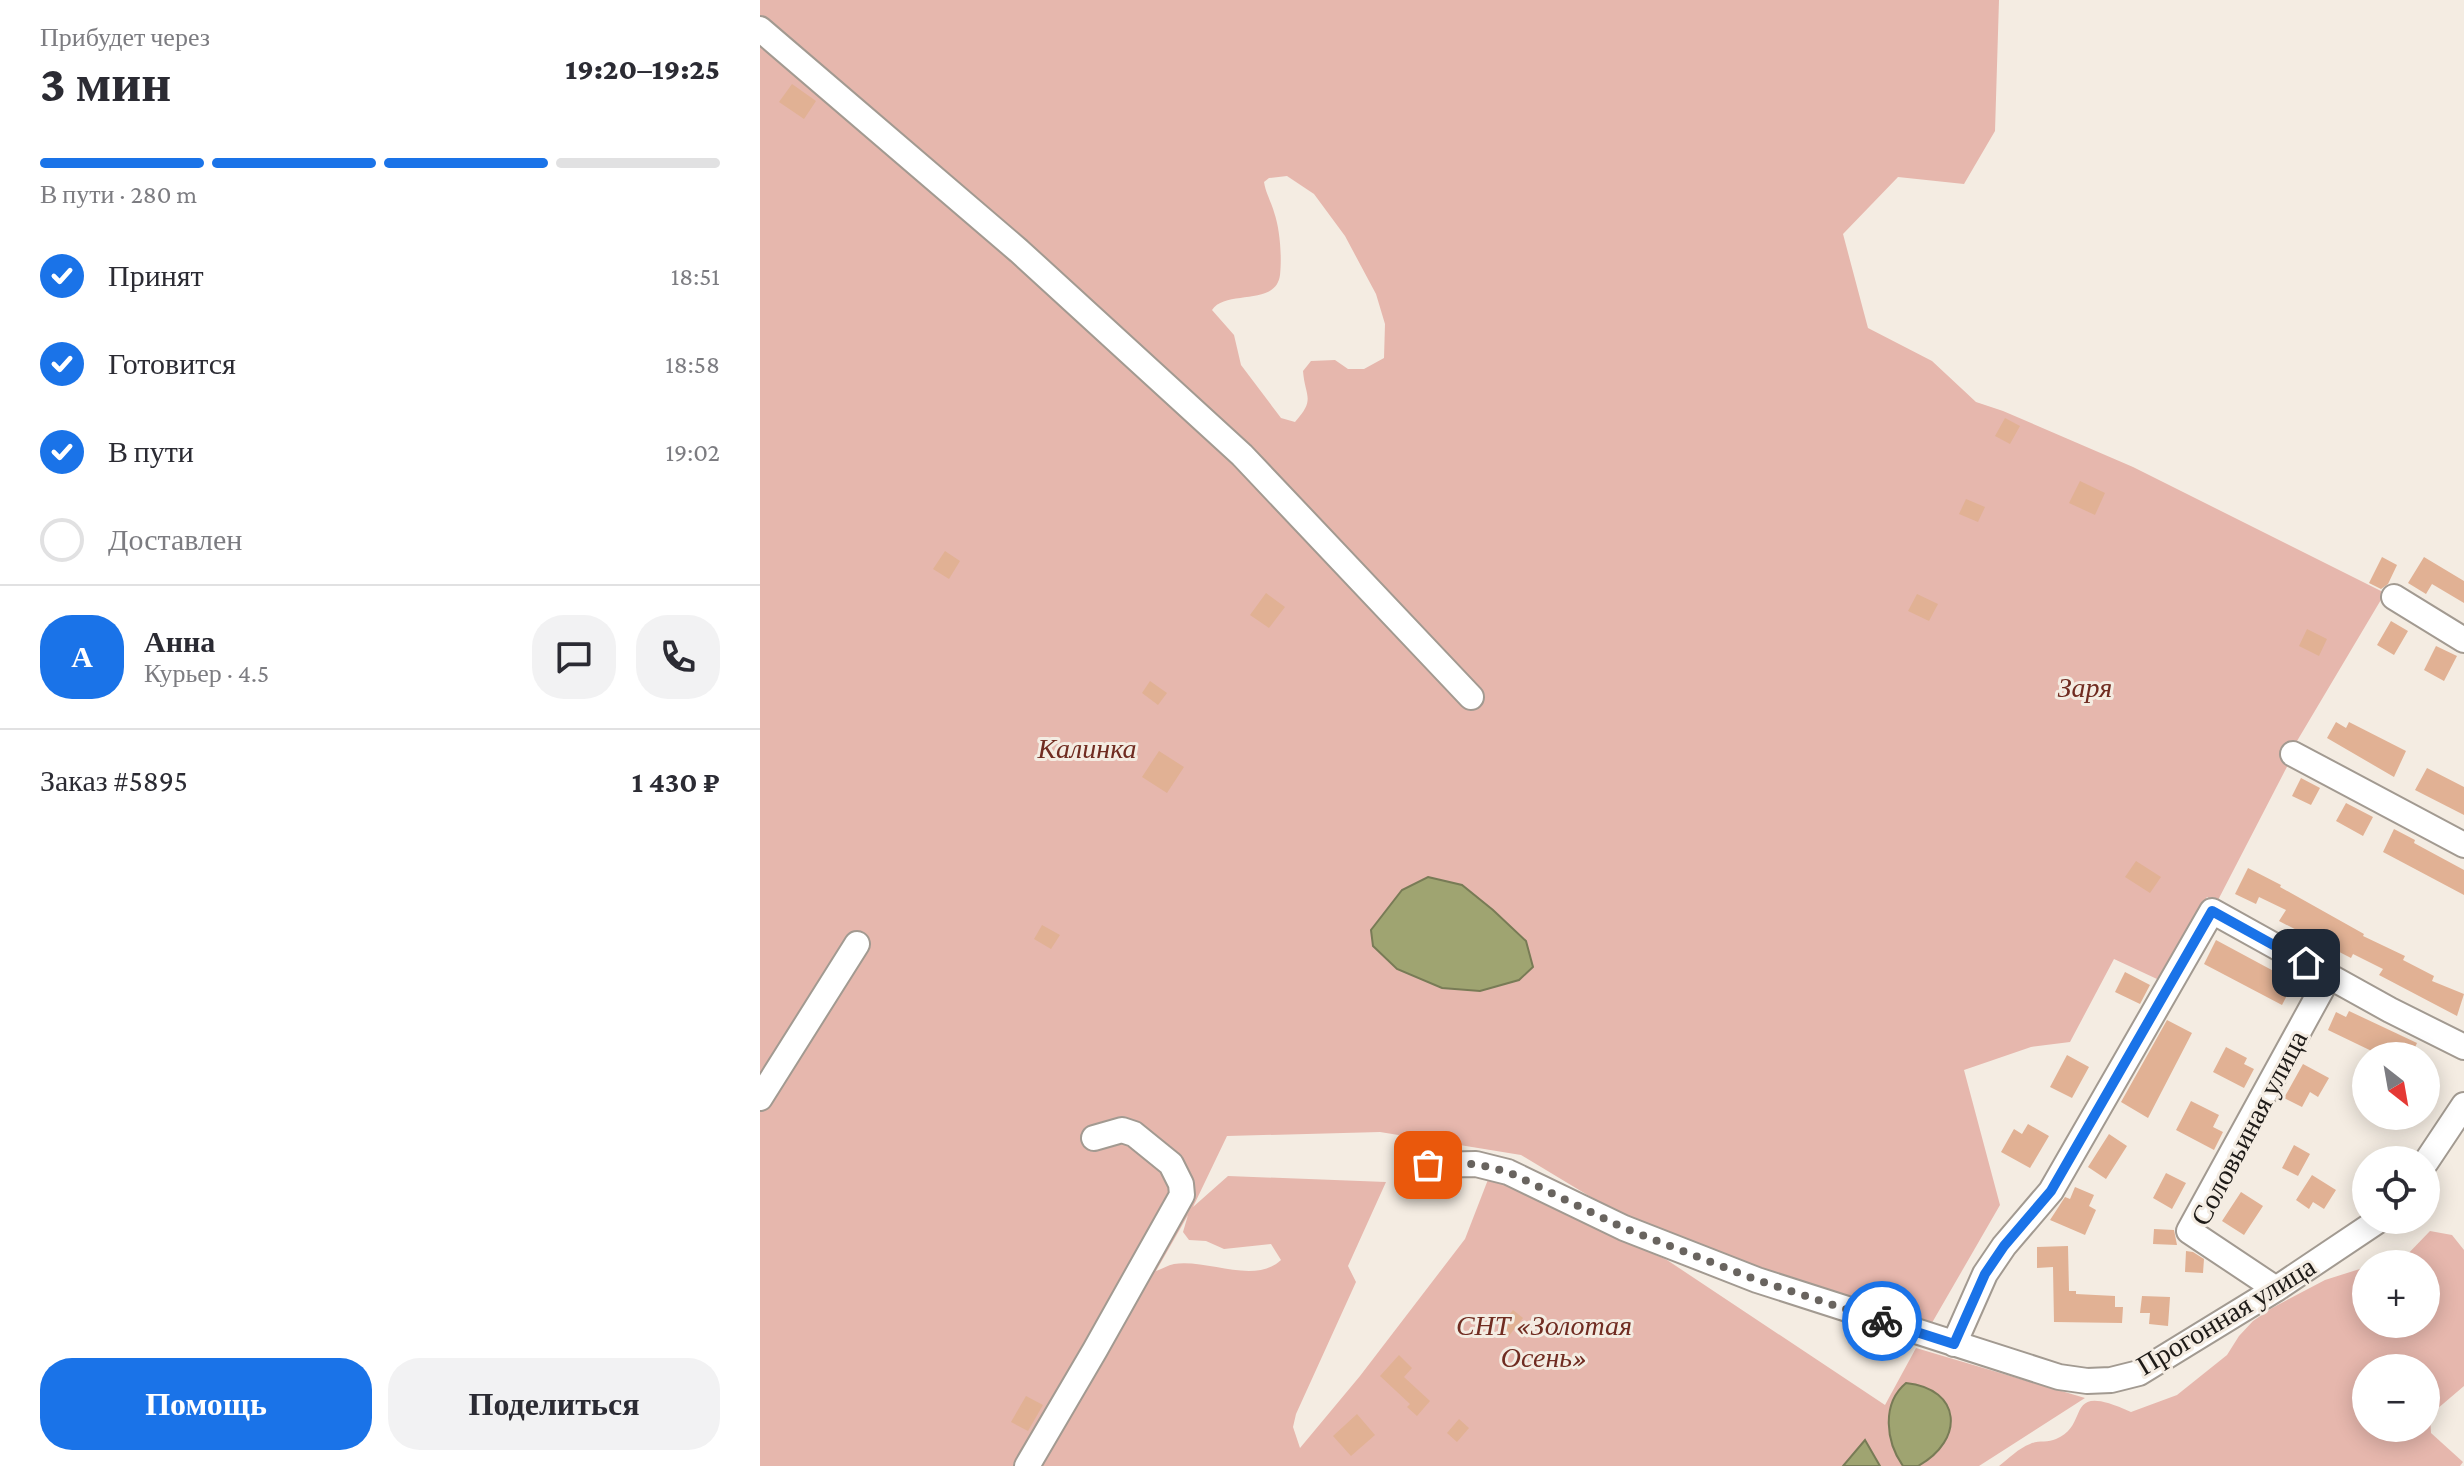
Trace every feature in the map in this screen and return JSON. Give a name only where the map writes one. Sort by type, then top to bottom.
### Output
[{"type":"street","points":[[760,29],[1019,251],[1242,455],[1471,697]]},
{"type":"street","points":[[2394,597],[2464,640]]},
{"type":"street","points":[[2293,754],[2464,845]]},
{"type":"street","points":[[1954,1344],[1985,1274],[2004,1246],[2051,1191],[2212,911],[2390,1010],[2464,1047]]},
{"type":"street","points":[[760,1098],[857,944]]},
{"type":"street","name":"Соловьиная улица","points":[[2276,1289],[2189,1231],[2329,976]]},
{"type":"street","points":[[2437,1146],[2464,1105]]},
{"type":"street","points":[[1027,1466],[1182,1195],[1181,1184],[1171,1164],[1134,1134],[1122,1130],[1110,1131],[1094,1138]]},
{"type":"street","name":"Прогонная улица","points":[[1428,1165],[1476,1164],[1508,1172],[1624,1228],[1742,1274],[2059,1377],[2087,1381],[2111,1380],[2139,1373],[2276,1289],[2358,1234]]},
{"type":"green space","points":[[760,0],[1999,0],[1995,131],[1964,184],[1898,177],[1843,234],[1868,328],[1932,361],[1976,402],[2133,467],[2385,593],[2297,741],[2290,761],[2217,902],[2207,897],[2157,979],[2114,959],[2070,1042],[2031,1047],[1964,1070],[2000,1205],[1929,1328],[1815,1290],[1619,1214],[1521,1155],[1380,1132],[1227,1136],[1193,1207],[1228,1176],[1386,1182],[1348,1266],[1356,1282],[1296,1414],[1293,1427],[1300,1448],[1360,1376],[1465,1239],[1489,1177],[1667,1260],[1885,1405],[1916,1348],[2085,1398],[1979,1466],[760,1466]],"holes":[[[1287,176],[1314,194],[1345,236],[1376,294],[1385,324],[1384,358],[1364,369],[1348,369],[1335,360],[1311,361],[1303,371],[1307,403],[1295,422],[1281,418],[1241,365],[1234,335],[1212,310],[1228,300],[1260,295],[1277,285],[1281,268],[1279,234],[1264,182],[1269,178]],[[1188,1215],[1183,1232],[1189,1240],[1206,1241],[1224,1249],[1271,1244],[1281,1260],[1258,1270],[1188,1263],[1156,1271]]]},
{"type":"green space","points":[[2440,1233],[2452,1235],[2464,1250],[2464,1386],[2440,1406],[2440,1354],[2352,1354],[2352,1442],[2440,1441],[2463,1462],[2460,1466],[1999,1466],[2026,1446],[2053,1440],[2067,1433],[2086,1403],[2109,1403],[2131,1412],[2177,1395],[2227,1355],[2253,1321],[2325,1280],[2352,1271],[2352,1338],[2440,1338],[2440,1250],[2412,1250],[2427,1234]]},
{"type":"shaded area","points":[[1428,877],[1462,885],[1493,910],[1526,941],[1533,967],[1519,980],[1480,991],[1442,988],[1397,969],[1373,946],[1371,930],[1402,890]]},
{"type":"shaded area","points":[[1906,1383],[1925,1387],[1938,1395],[1947,1405],[1951,1417],[1950,1430],[1944,1443],[1918,1466],[1903,1466],[1890,1435],[1893,1401]]},
{"type":"shaded area","points":[[1865,1440],[1880,1466],[1843,1466]]},
{"type":"building","points":[[792,84],[816,101],[804,119],[779,102]]},
{"type":"building","points":[[2005,418],[2020,426],[2010,444],[1995,436]]},
{"type":"building","points":[[2080,481],[2105,493],[2095,515],[2069,503]]},
{"type":"building","points":[[1966,499],[1985,507],[1978,522],[1959,514]]},
{"type":"building","points":[[945,551],[960,561],[949,579],[933,569]]},
{"type":"building","points":[[2382,557],[2397,565],[2388,584],[2381,589],[2369,583]]},
{"type":"building","points":[[2424,557],[2464,581],[2464,603],[2432,584],[2426,594],[2408,583]]},
{"type":"building","points":[[1266,593],[1285,607],[1269,628],[1250,615]]},
{"type":"building","points":[[1917,594],[1938,604],[1929,621],[1908,611]]},
{"type":"building","points":[[2391,621],[2408,631],[2394,655],[2377,645]]},
{"type":"building","points":[[2307,629],[2327,639],[2319,656],[2299,646]]},
{"type":"building","points":[[2436,646],[2457,656],[2444,681],[2424,670]]},
{"type":"building","points":[[1150,681],[1167,693],[1158,705],[1142,693]]},
{"type":"building","points":[[2336,722],[2346,728],[2349,722],[2406,751],[2394,777],[2327,738]]},
{"type":"building","points":[[1159,751],[1184,767],[1167,793],[1142,777]]},
{"type":"building","points":[[2427,768],[2464,787],[2464,815],[2415,790]]},
{"type":"building","points":[[2301,778],[2320,788],[2311,805],[2292,796]]},
{"type":"building","points":[[2346,803],[2373,817],[2363,836],[2336,821]]},
{"type":"building","points":[[2394,829],[2464,870],[2464,895],[2383,852]]},
{"type":"building","points":[[2136,861],[2161,877],[2150,893],[2125,877]]},
{"type":"building","points":[[2248,868],[2363,936],[2405,956],[2403,960],[2434,976],[2432,981],[2464,994],[2457,1016],[2379,975],[2383,969],[2353,954],[2351,958],[2279,921],[2286,910],[2259,897],[2256,904],[2235,894]]},
{"type":"building","points":[[1042,925],[1060,935],[1051,949],[1034,939]]},
{"type":"building","points":[[2216,940],[2294,982],[2282,1005],[2204,964]]},
{"type":"building","points":[[2125,972],[2150,985],[2140,1004],[2115,992]]},
{"type":"building","points":[[2349,1011],[2415,1042],[2353,1042],[2328,1030],[2336,1012],[2346,1017]]},
{"type":"building","points":[[2167,1020],[2192,1033],[2148,1118],[2121,1102]]},
{"type":"building","points":[[2226,1047],[2247,1058],[2244,1064],[2254,1069],[2244,1088],[2213,1072]]},
{"type":"building","points":[[2067,1055],[2089,1067],[2072,1098],[2050,1087]]},
{"type":"building","points":[[2303,1064],[2329,1078],[2318,1097],[2310,1092],[2302,1107],[2284,1098]]},
{"type":"building","points":[[2191,1101],[2219,1115],[2213,1127],[2223,1132],[2214,1150],[2176,1130]]},
{"type":"building","points":[[2028,1124],[2049,1136],[2030,1168],[2001,1152],[2014,1129],[2022,1134]]},
{"type":"building","points":[[2109,1134],[2127,1146],[2106,1179],[2088,1167]]},
{"type":"building","points":[[2294,1145],[2310,1154],[2298,1176],[2282,1168]]},
{"type":"building","points":[[2166,1173],[2186,1183],[2172,1209],[2153,1198]]},
{"type":"building","points":[[2312,1175],[2336,1190],[2324,1209],[2313,1202],[2309,1209],[2296,1200]]},
{"type":"building","points":[[2075,1187],[2094,1195],[2089,1206],[2096,1210],[2085,1235],[2050,1220],[2065,1197],[2070,1199]]},
{"type":"building","points":[[2241,1192],[2263,1206],[2244,1235],[2222,1221]]},
{"type":"building","points":[[2154,1229],[2174,1230],[2177,1245],[2153,1244]]},
{"type":"building","points":[[2068,1246],[2069,1291],[2115,1296],[2115,1307],[2123,1307],[2122,1323],[2054,1322],[2053,1267],[2037,1268],[2037,1247]]},
{"type":"building","points":[[2186,1251],[2204,1259],[2203,1273],[2185,1272]]},
{"type":"building","points":[[2142,1296],[2170,1297],[2168,1326],[2149,1324],[2150,1313],[2140,1313]]},
{"type":"building","points":[[1513,1310],[1523,1318],[1508,1337],[1498,1329]]},
{"type":"building","points":[[1399,1355],[1412,1368],[1404,1377],[1430,1401],[1417,1416],[1407,1407],[1410,1404],[1380,1376]]},
{"type":"building","points":[[1026,1396],[1043,1405],[1028,1431],[1011,1422]]},
{"type":"building","points":[[1357,1414],[1375,1435],[1351,1456],[1333,1436]]},
{"type":"building","points":[[1459,1419],[1469,1428],[1457,1442],[1447,1433]]},
{"type":"way so far","points":[[1428,1165],[1476,1164],[1508,1172],[1624,1228],[1757,1280],[1882,1321]]},
{"type":"route","points":[[1882,1321],[1954,1344],[1985,1274],[2004,1246],[2051,1191],[2212,911],[2306,963]]},
{"type":"park label","name":"Заря","points":[[2085,687]]},
{"type":"park label","name":"Калинка","points":[[1087,748]]},
{"type":"park label","name":"СНТ «Золотая Осень»","points":[[1544,1341]]}]
